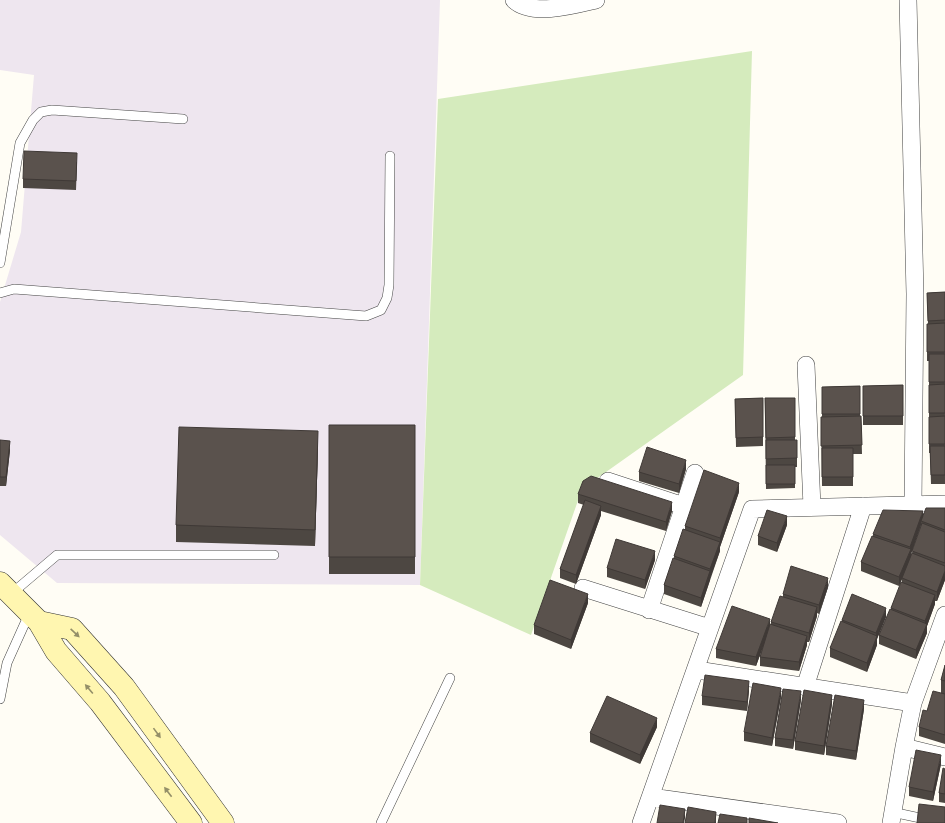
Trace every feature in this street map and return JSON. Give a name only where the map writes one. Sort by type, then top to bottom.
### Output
[{"type":"main road","points":[[5,588],[34,617],[56,651],[100,702],[191,823]]},
{"type":"main road","points":[[34,617],[72,629],[124,687],[223,823]]},
{"type":"street","points":[[514,0],[519,5],[539,8],[564,8],[596,0]]},
{"type":"street","points":[[908,0],[915,294],[913,505]]},
{"type":"street","points":[[806,365],[812,507]]},
{"type":"street","points":[[649,610],[695,473]]},
{"type":"street","points":[[608,481],[684,506]]},
{"type":"street","points":[[641,823],[697,670],[710,628],[752,509],[945,504]]},
{"type":"street","points":[[805,687],[862,506]]},
{"type":"street","points":[[583,588],[710,628]]},
{"type":"street","points":[[892,817],[913,703],[945,615]]},
{"type":"street","points":[[697,670],[913,703]]},
{"type":"street","points":[[904,747],[945,757]]},
{"type":"street","points":[[651,797],[838,823]]},
{"type":"lane","points":[[0,263],[20,143],[33,120],[41,112],[52,110],[183,119]]},
{"type":"lane","points":[[0,293],[14,289],[366,316],[381,310],[387,298],[389,285],[390,156]]},
{"type":"lane","points":[[5,588],[57,555],[274,555]]},
{"type":"lane","points":[[0,699],[7,663],[34,617]]},
{"type":"lane","points":[[381,823],[450,678]]},
{"type":"lane","points":[[892,817],[943,823]]},
{"type":"shaded area","points":[[0,0],[440,0],[420,585],[57,583],[0,535],[0,302],[21,232],[34,75],[0,70]]},
{"type":"green space","points":[[752,51],[743,375],[582,489],[531,635],[420,585],[438,99]]},
{"type":"building","points":[[24,151],[77,153],[76,181],[23,179]]},
{"type":"building","points":[[945,292],[945,320],[928,321],[927,293]]},
{"type":"building","points":[[945,323],[945,352],[927,352],[927,324]]},
{"type":"building","points":[[929,354],[945,354],[945,382],[929,382]]},
{"type":"building","points":[[945,384],[945,413],[929,413],[929,385]]},
{"type":"building","points":[[903,385],[903,416],[863,416],[863,386]]},
{"type":"building","points":[[860,386],[860,414],[822,414],[822,387]]},
{"type":"building","points":[[763,398],[763,437],[736,438],[735,399]]},
{"type":"building","points":[[765,398],[795,398],[795,437],[766,438]]},
{"type":"building","points":[[861,416],[862,445],[821,446],[821,417]]},
{"type":"building","points":[[945,416],[945,444],[929,444],[929,417]]},
{"type":"building","points":[[329,425],[415,425],[415,557],[329,557]]},
{"type":"building","points":[[179,427],[318,431],[315,530],[176,525]]},
{"type":"building","points":[[0,440],[10,441],[6,477],[0,477]]},
{"type":"building","points":[[766,440],[797,440],[797,458],[766,459]]},
{"type":"building","points":[[930,446],[945,446],[945,475],[931,475]]},
{"type":"building","points":[[647,447],[686,460],[679,484],[639,472]]},
{"type":"building","points":[[822,448],[853,448],[853,477],[822,477]]},
{"type":"building","points":[[766,465],[795,465],[795,484],[766,484]]},
{"type":"building","points":[[704,470],[739,483],[720,538],[685,526]]},
{"type":"building","points":[[591,476],[672,502],[666,522],[578,494],[583,481]]},
{"type":"building","points":[[585,500],[601,506],[576,575],[560,569]]},
{"type":"building","points":[[926,508],[945,508],[945,530],[921,521]]},
{"type":"building","points":[[767,510],[787,516],[777,543],[758,536]]},
{"type":"building","points":[[883,510],[923,511],[910,547],[873,534]]},
{"type":"building","points":[[922,523],[945,532],[945,563],[912,551]]},
{"type":"building","points":[[683,529],[720,542],[710,569],[674,556]]},
{"type":"building","points":[[872,536],[911,549],[899,577],[861,562]]},
{"type":"building","points":[[616,539],[655,551],[645,580],[607,568]]},
{"type":"building","points":[[912,553],[945,566],[945,571],[937,592],[902,578]]},
{"type":"building","points":[[673,558],[710,571],[701,598],[664,585]]},
{"type":"building","points":[[791,566],[828,578],[819,605],[783,594]]},
{"type":"building","points":[[550,580],[588,594],[571,640],[534,625]]},
{"type":"building","points":[[901,582],[935,595],[925,621],[891,608]]},
{"type":"building","points":[[852,594],[886,608],[876,633],[842,620]]},
{"type":"building","points":[[780,596],[817,607],[809,633],[771,622]]},
{"type":"building","points":[[732,606],[770,619],[756,657],[716,649]]},
{"type":"building","points":[[890,609],[927,624],[916,650],[879,635]]},
{"type":"building","points":[[841,621],[877,636],[867,663],[830,648]]},
{"type":"building","points":[[770,624],[807,636],[799,662],[760,657]]},
{"type":"building","points":[[945,665],[945,681],[941,680]]},
{"type":"building","points":[[705,675],[749,681],[747,702],[702,696]]},
{"type":"building","points":[[753,683],[781,688],[772,738],[744,732]]},
{"type":"building","points":[[783,689],[801,691],[793,740],[775,738]]},
{"type":"building","points":[[804,690],[832,695],[824,746],[795,741]]},
{"type":"building","points":[[933,691],[945,694],[945,735],[919,727],[923,710],[927,711]]},
{"type":"building","points":[[835,695],[864,700],[856,751],[826,746]]},
{"type":"building","points":[[607,696],[657,718],[640,755],[590,733]]},
{"type":"building","points":[[916,750],[941,755],[933,792],[909,787]]},
{"type":"building","points":[[943,768],[945,769],[945,794],[939,793]]},
{"type":"building","points":[[919,804],[945,807],[945,823],[917,823]]},
{"type":"building","points":[[660,805],[685,809],[683,823],[657,823]]},
{"type":"building","points":[[688,807],[716,812],[715,823],[685,823]]},
{"type":"building","points":[[720,814],[747,818],[747,823],[718,823]]},
{"type":"building","points":[[749,818],[778,823],[749,823]]}]
